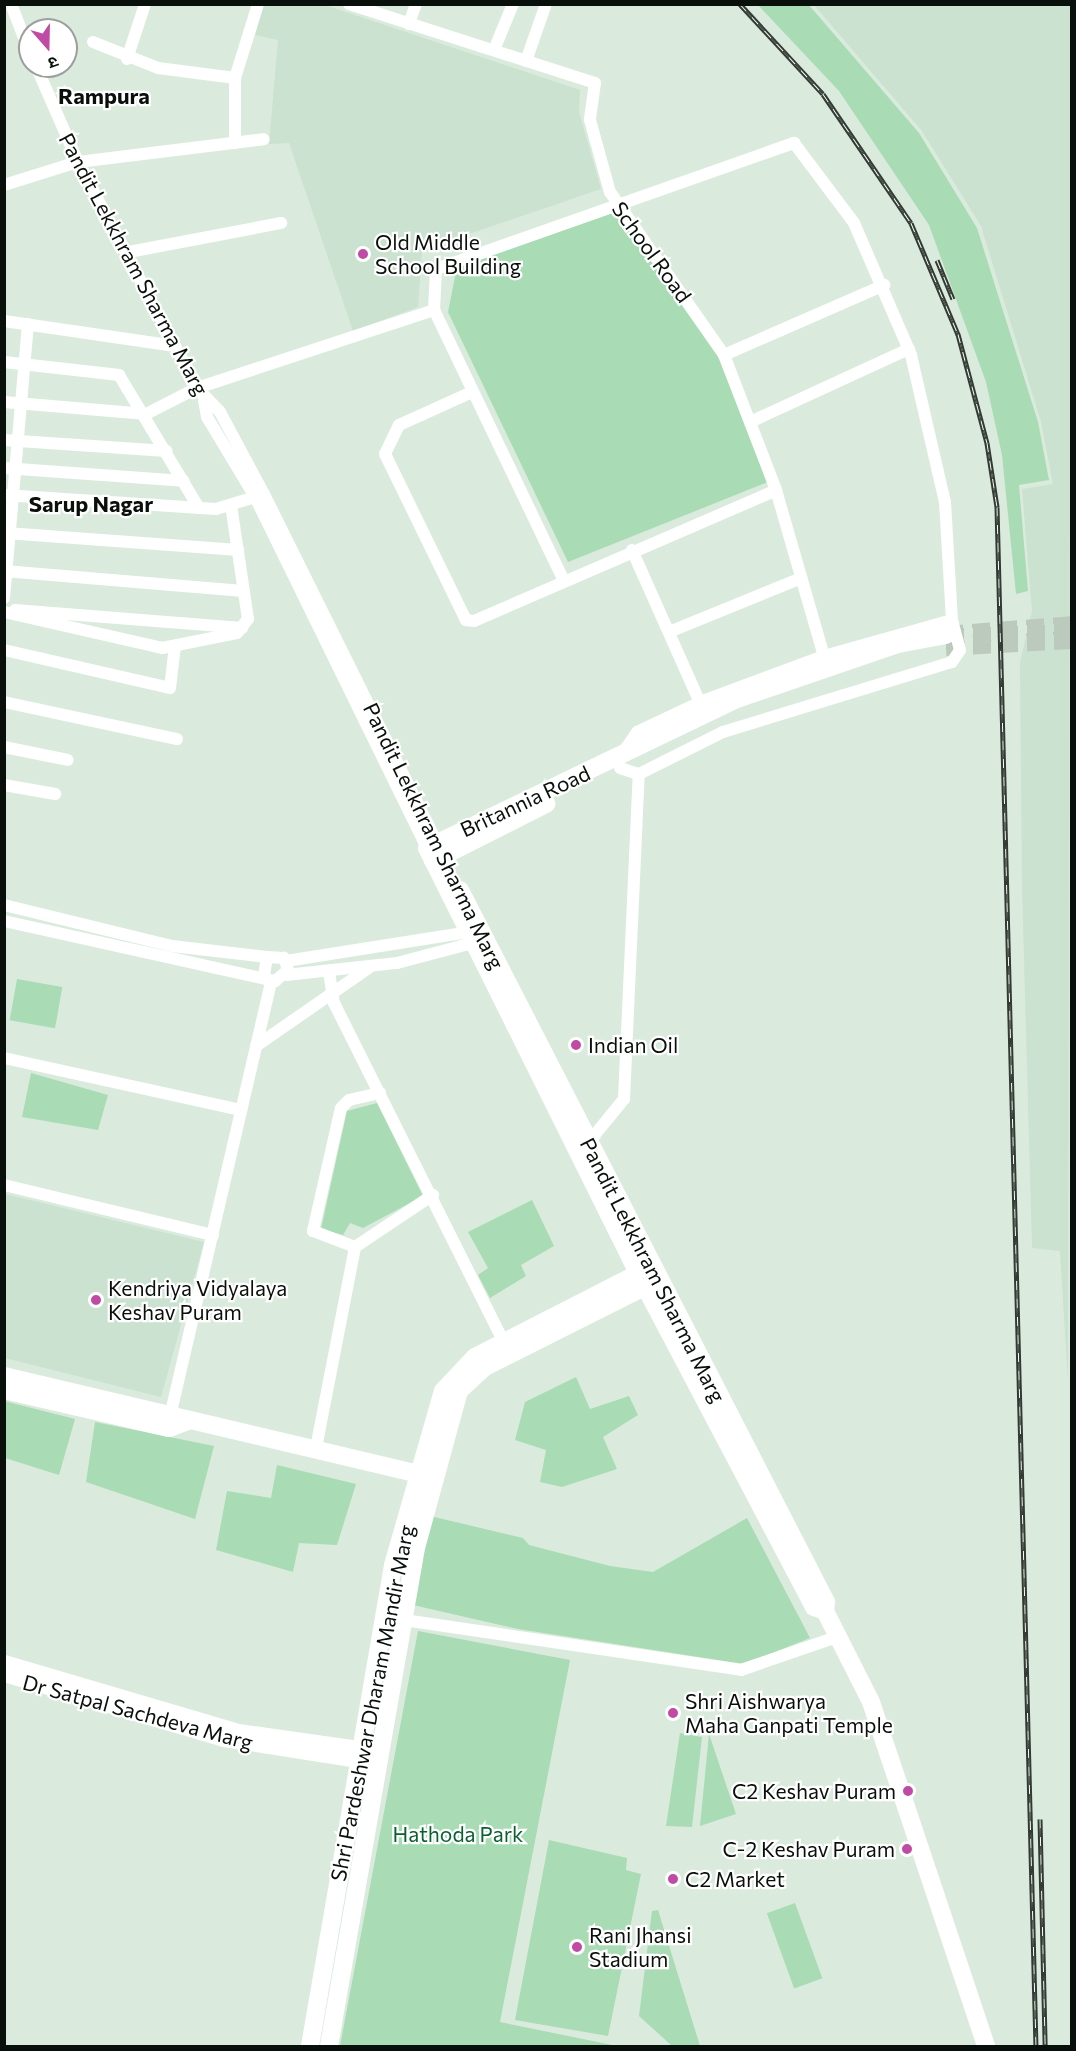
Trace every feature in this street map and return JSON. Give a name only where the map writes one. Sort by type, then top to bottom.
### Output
[{"type":"main road","name":"Britannia Road","points":[[435,852],[621,761],[737,699],[898,644],[948,634]]},
{"type":"main road","name":"Pandit Lekkhram Sharma Marg","points":[[435,852],[475,937],[648,1277],[825,1602],[825,1611],[863,1693],[986,2046]]},
{"type":"main road","name":"Pandit Lekkhram Sharma Marg","points":[[475,937],[588,1143],[648,1277]]},
{"type":"main road","name":"Shri Pardeshwar Dharam Mandir Marg","points":[[329,2046],[404,1620],[427,1475],[426,1448],[450,1377],[504,1342],[648,1277]]},
{"type":"main road","name":"Shri Pardeshwar Dharam Mandir Marg","points":[[310,2046],[393,1565],[459,1391],[470,1378],[648,1277]]},
{"type":"main road","points":[[4,1376],[171,1412],[188,1421],[316,1448],[427,1475]]},
{"type":"main road","points":[[4,1390],[169,1428],[188,1421]]},
{"type":"main road","points":[[392,1466],[426,1448]]},
{"type":"main road","name":"Pandit Lekkhram Sharma Marg","points":[[900,1797],[975,2046]]},
{"type":"street","points":[[11,4],[18,22]]},
{"type":"street","points":[[127,59],[145,4]]},
{"type":"street","points":[[235,143],[235,78],[258,4]]},
{"type":"street","name":"School Road","points":[[349,4],[595,83],[590,120],[618,206],[724,355],[776,490],[824,656]]},
{"type":"street","points":[[409,24],[416,4]]},
{"type":"street","points":[[494,50],[513,4]]},
{"type":"street","points":[[526,61],[546,4]]},
{"type":"street","points":[[93,42],[127,59],[235,78]]},
{"type":"street","name":"Pandit Lekkhram Sharma Marg","points":[[41,78],[78,162],[129,252],[197,388],[204,400],[220,412],[264,494],[435,852]]},
{"type":"street","points":[[4,185],[78,162],[264,140]]},
{"type":"street","points":[[563,579],[434,310],[434,278],[441,264],[618,206],[794,142],[855,223],[884,285],[909,349],[945,502],[948,634],[960,650],[952,662],[723,732],[639,774]]},
{"type":"street","points":[[129,252],[281,223]]},
{"type":"street","points":[[724,355],[884,285]]},
{"type":"street","points":[[4,402],[146,414],[197,388],[434,310]]},
{"type":"street","points":[[4,321],[175,346]]},
{"type":"street","points":[[4,598],[11,469],[18,441],[28,324]]},
{"type":"street","points":[[750,422],[909,349]]},
{"type":"street","points":[[4,362],[119,375],[146,414],[199,508]]},
{"type":"street","points":[[472,392],[399,425],[386,448],[387,464],[466,620],[474,621],[563,579],[776,490]]},
{"type":"street","points":[[204,400],[207,417],[255,497],[435,852]]},
{"type":"street","points":[[4,440],[167,451]]},
{"type":"street","points":[[11,469],[184,481]]},
{"type":"street","points":[[10,495],[199,508],[231,505],[255,497]]},
{"type":"street","points":[[4,611],[131,645],[175,646],[221,640],[242,628],[248,619],[231,505]]},
{"type":"street","points":[[8,533],[238,550]]},
{"type":"street","points":[[632,550],[700,703]]},
{"type":"street","points":[[7,571],[243,591]]},
{"type":"street","points":[[669,632],[801,578]]},
{"type":"street","points":[[4,611],[42,609],[242,628]]},
{"type":"street","points":[[639,774],[621,761],[638,732],[700,703],[824,656],[948,634]]},
{"type":"street","points":[[4,650],[170,688],[175,646]]},
{"type":"street","points":[[4,702],[177,740]]},
{"type":"street","points":[[4,747],[68,760]]},
{"type":"street","points":[[588,1143],[624,1099],[639,774]]},
{"type":"street","points":[[4,785],[55,794]]},
{"type":"street","points":[[4,905],[172,946],[267,957],[280,955],[286,962],[286,975]]},
{"type":"street","points":[[4,921],[268,979],[371,966],[475,937]]},
{"type":"street","points":[[286,962],[475,937]]},
{"type":"street","points":[[171,1412],[256,1046],[268,979],[267,957]]},
{"type":"street","points":[[256,1046],[333,996],[371,966]]},
{"type":"street","points":[[329,972],[333,996],[504,1342]]},
{"type":"street","points":[[4,1058],[241,1110]]},
{"type":"street","points":[[355,1247],[313,1231],[341,1108],[349,1100],[380,1093]]},
{"type":"street","points":[[4,1185],[213,1235]]},
{"type":"street","points":[[316,1448],[355,1247],[433,1195]]},
{"type":"street","points":[[404,1620],[741,1670],[837,1637]]},
{"type":"street","points":[[4,1662],[188,1719],[360,1755]]},
{"type":"street","name":"Dr Satpal Sachdeva Marg","points":[[4,1674],[224,1739],[380,1757]]},
{"type":"shaded area","points":[[263,5],[325,5],[580,90],[579,112],[601,189],[422,250],[418,307],[353,331],[289,143],[269,144],[278,40],[255,35]]},
{"type":"shaded area","points":[[814,5],[1071,5],[1068,1382],[1060,1251],[1032,1248],[1022,885],[1020,662],[1032,611],[1022,489],[1053,484],[1041,422],[981,226],[922,131]]},
{"type":"shaded area","name":"Kendriya Vidyalaya Keshav Puram","points":[[5,1194],[204,1242],[161,1397],[5,1358]]},
{"type":"green space","points":[[758,5],[809,5],[919,133],[977,228],[1038,422],[1049,480],[1019,485],[1028,591],[1016,594],[1002,455],[986,382],[929,225],[839,91]]},
{"type":"green space","points":[[615,212],[714,345],[768,482],[568,562],[448,312],[457,267]]},
{"type":"green space","points":[[17,979],[62,987],[55,1028],[10,1020]]},
{"type":"green space","points":[[31,1073],[108,1095],[98,1130],[22,1117]]},
{"type":"green space","points":[[377,1103],[423,1196],[363,1228],[350,1223],[343,1235],[321,1229],[347,1111]]},
{"type":"green space","points":[[532,1200],[554,1246],[521,1265],[526,1276],[490,1298],[478,1275],[488,1268],[468,1232]]},
{"type":"green space","points":[[576,1377],[590,1409],[629,1396],[638,1415],[603,1437],[617,1469],[562,1487],[540,1482],[546,1450],[515,1440],[525,1402]]},
{"type":"green space","points":[[4,1401],[75,1419],[59,1475],[5,1458]]},
{"type":"green space","points":[[95,1422],[214,1446],[195,1519],[86,1482]]},
{"type":"green space","points":[[277,1465],[356,1484],[337,1545],[299,1543],[293,1572],[216,1550],[227,1491],[271,1498]]},
{"type":"green space","points":[[430,1516],[523,1538],[529,1545],[610,1566],[653,1572],[747,1518],[810,1638],[744,1664],[518,1629],[413,1605]]},
{"type":"green space","name":"Hathoda Park","points":[[418,1631],[570,1660],[500,2022],[617,2046],[340,2046]]},
{"type":"green space","points":[[680,1733],[702,1737],[692,1827],[666,1826]]},
{"type":"green space","points":[[709,1734],[736,1814],[700,1826]]},
{"type":"green space","name":"Rani Jhansi Stadium","points":[[549,1840],[627,1858],[626,1870],[641,1874],[608,2036],[515,2020]]},
{"type":"green space","points":[[795,1903],[822,1978],[794,1988],[767,1913]]},
{"type":"green space","points":[[658,1910],[700,2046],[672,2046],[639,2016],[652,1911]]},
{"type":"tunnel","points":[[946,635],[1072,625]]},
{"type":"tunnel","points":[[946,647],[1072,640]]},
{"type":"railway","points":[[740,4],[823,94],[911,223],[958,334],[987,443],[997,507],[1036,2046]]},
{"type":"railway","points":[[937,260],[953,299]]},
{"type":"railway","points":[[1040,1819],[1045,2046]]},
{"type":"place","name":"Old Middle School Building","points":[[363,254]]},
{"type":"place","name":"Indian Oil","points":[[576,1045]]},
{"type":"place","name":"Kendriya Vidyalaya Keshav Puram","points":[[96,1300]]},
{"type":"place","name":"Shri Aishwarya Maha Ganpati Temple","points":[[673,1713]]},
{"type":"place","name":"C2 Keshav Puram","points":[[908,1791]]},
{"type":"place","name":"C-2 Keshav Puram","points":[[907,1849]]},
{"type":"place","name":"C2 Market","points":[[673,1879]]},
{"type":"place","name":"Rani Jhansi Stadium","points":[[577,1947]]},
{"type":"district","name":"Rampura","points":[[104,96]]},
{"type":"district","name":"Sarup Nagar","points":[[91,504]]}]
